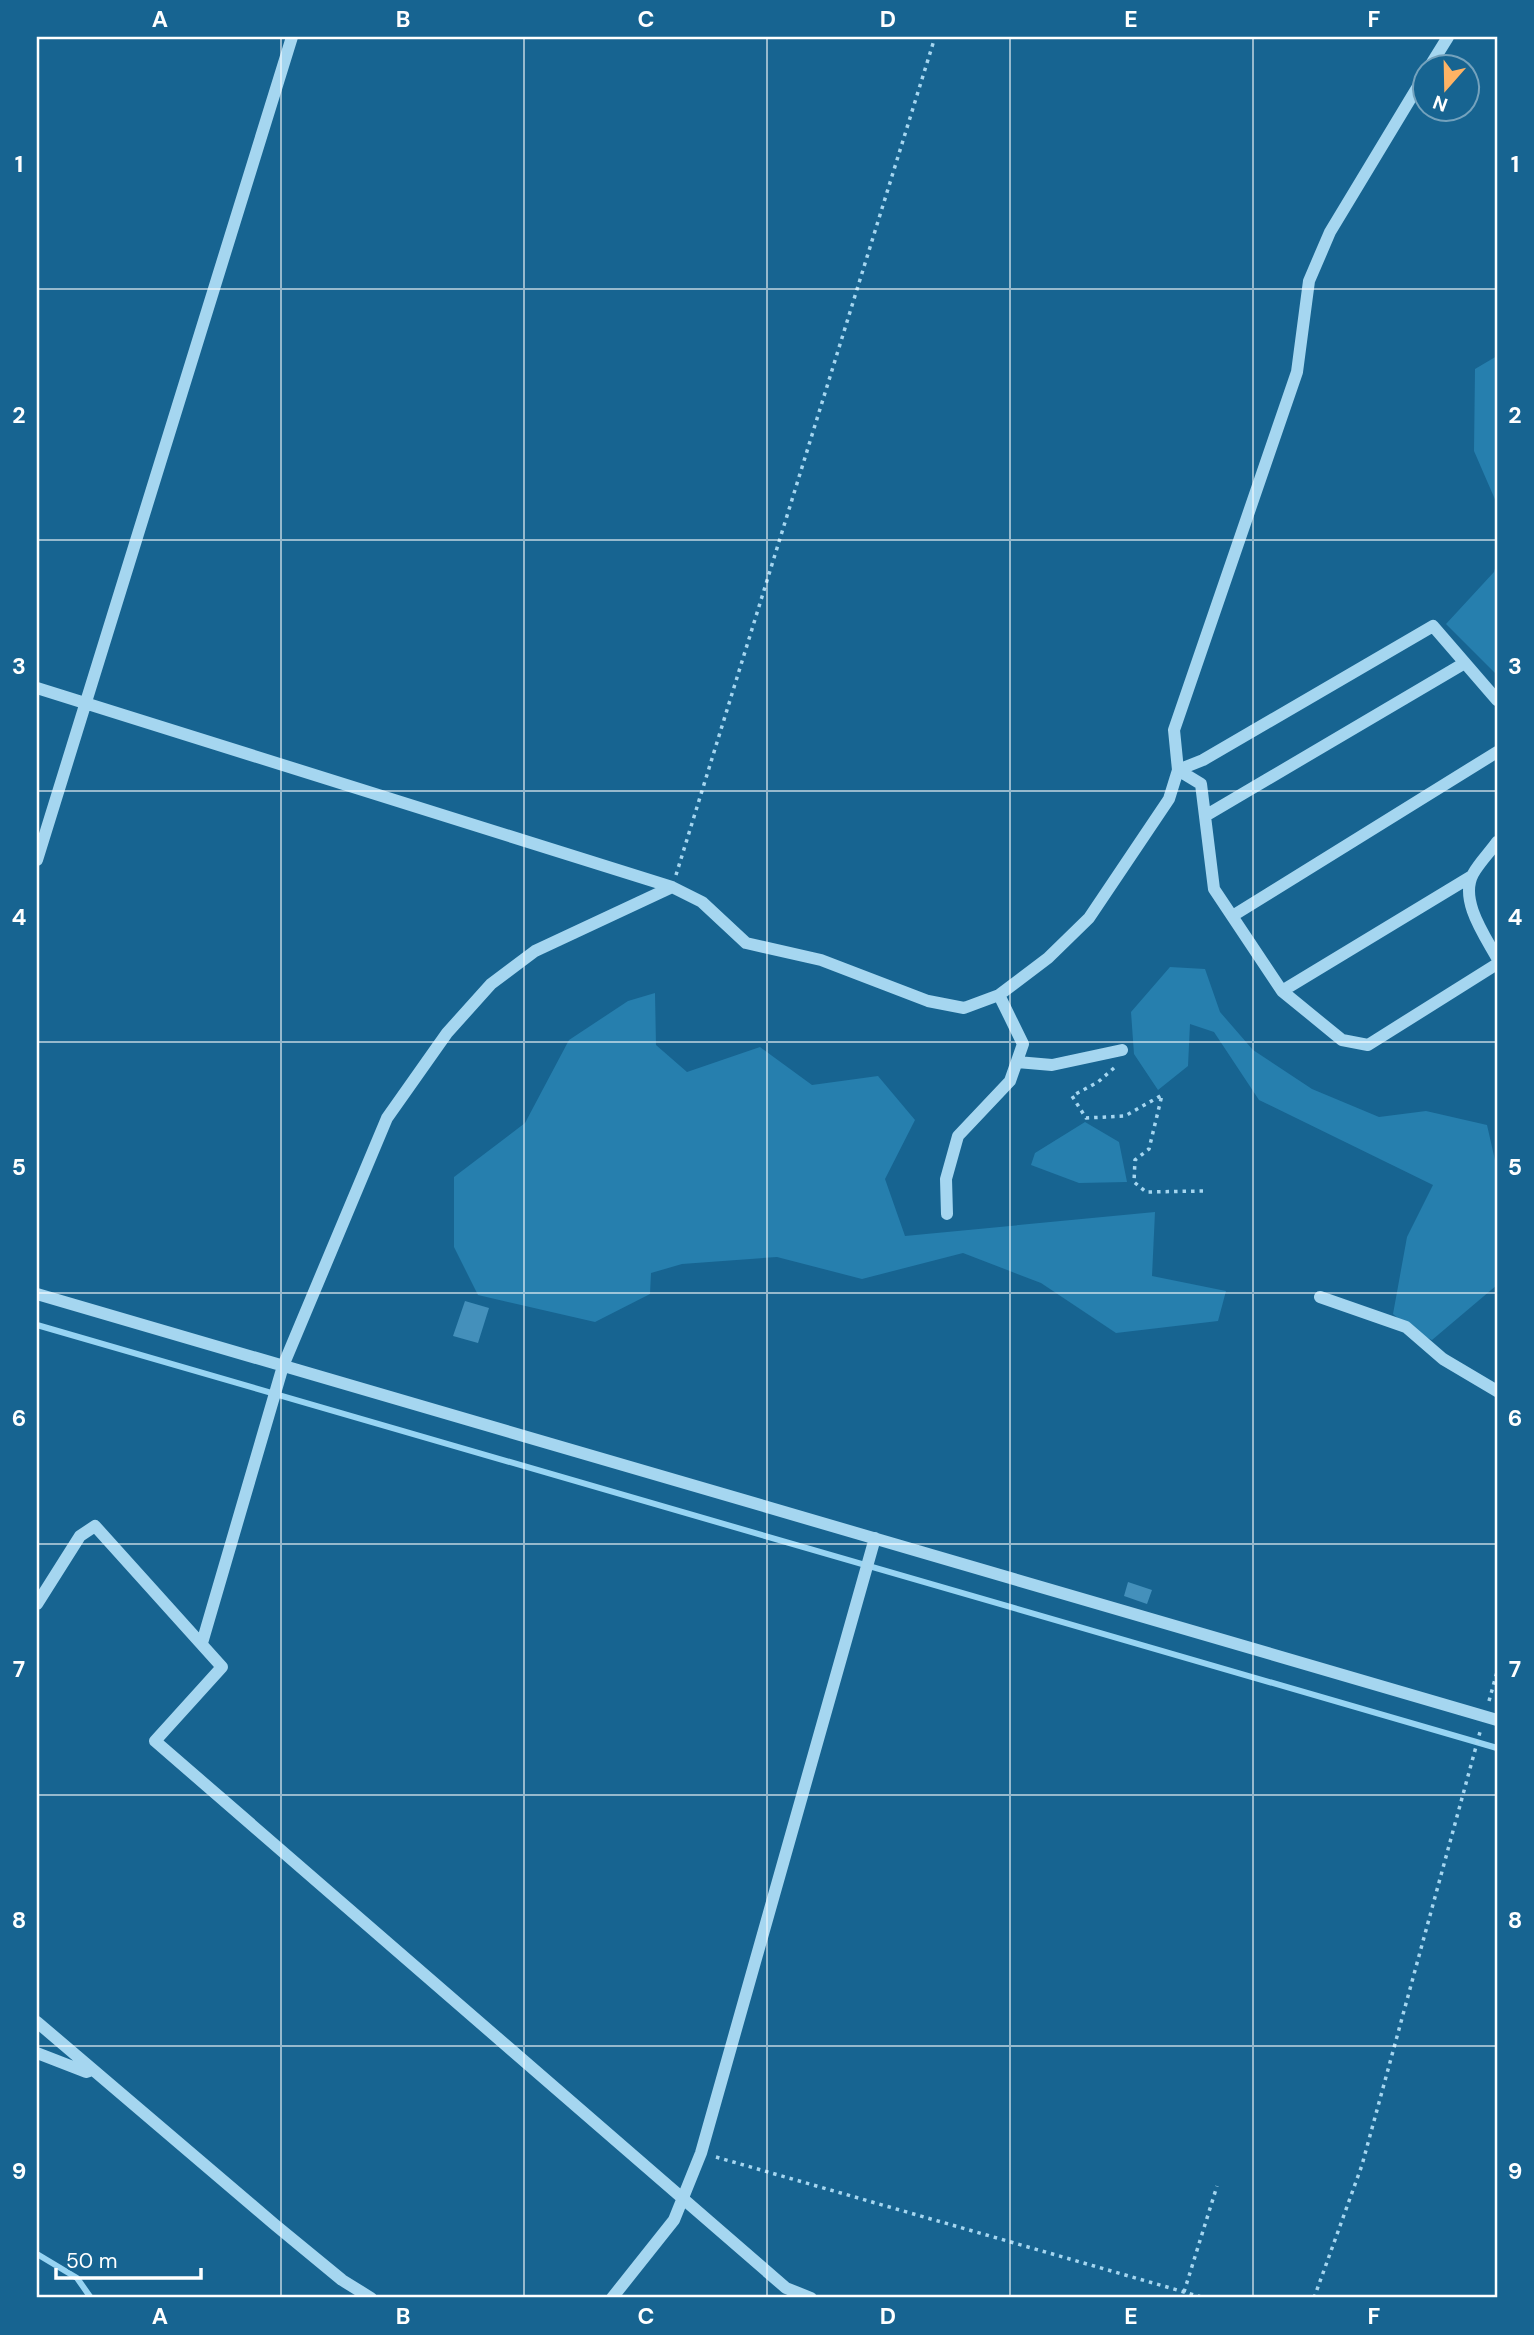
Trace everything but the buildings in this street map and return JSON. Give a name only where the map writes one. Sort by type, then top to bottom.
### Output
[{"type":"street","points":[[37,860],[292,37]]},
{"type":"street","points":[[1439,52],[1448,37]]},
{"type":"street","points":[[37,688],[672,887],[702,902],[746,943],[821,960],[928,1001],[964,1008],[999,995],[1048,958],[1089,918],[1169,799],[1178,769],[1174,730],[1297,372],[1308,281],[1330,232],[1412,96]]},
{"type":"street","points":[[1178,769],[1203,760],[1433,626],[1497,701]]},
{"type":"street","points":[[1205,816],[1463,664]]},
{"type":"street","points":[[1234,915],[1497,752]]},
{"type":"street","points":[[1178,769],[1201,785],[1214,889],[1282,990],[1342,1040],[1368,1045],[1497,964]]},
{"type":"street","points":[[1282,990],[1472,876],[1497,842]]},
{"type":"street","points":[[1472,876],[1471,904],[1480,928],[1497,958]]},
{"type":"street","points":[[202,1643],[269,1406],[283,1366],[387,1118],[447,1033],[491,984],[535,951],[672,887]]},
{"type":"street","points":[[947,1214],[946,1178],[958,1136],[1010,1081],[1023,1044],[999,995]]},
{"type":"street","points":[[1017,1062],[1052,1065],[1122,1050]]},
{"type":"street","points":[[37,1294],[1491,1718]]},
{"type":"street","points":[[1320,1297],[1406,1327],[1443,1359],[1497,1391]]},
{"type":"street","points":[[37,1604],[80,1536],[95,1526],[222,1667],[155,1741],[786,2288],[811,2298]]},
{"type":"street","points":[[612,2298],[674,2220],[701,2153],[875,1538]]},
{"type":"street","points":[[37,2022],[274,2224],[342,2280],[371,2298]]},
{"type":"street","points":[[37,2053],[86,2072],[93,2070]]},
{"type":"path","points":[[672,887],[935,37]]},
{"type":"path","points":[[1122,1050],[1127,1055],[1098,1082],[1072,1097],[1086,1118],[1125,1116],[1162,1095],[1149,1149],[1135,1160],[1134,1182],[1146,1192],[1203,1191]]},
{"type":"path","points":[[1314,2298],[1362,2165],[1471,1765],[1491,1718],[1497,1672]]},
{"type":"path","points":[[701,2153],[1205,2298]]},
{"type":"path","points":[[1184,2292],[1217,2186]]},
{"type":"shaded area","points":[[1497,356],[1497,504],[1474,451],[1475,369]]},
{"type":"shaded area","points":[[1497,561],[1497,675],[1446,624],[1494,572]]},
{"type":"shaded area","points":[[1170,967],[1205,969],[1220,1012],[1253,1050],[1312,1089],[1379,1117],[1426,1111],[1487,1125],[1497,1169],[1497,1285],[1432,1340],[1413,1331],[1393,1314],[1407,1237],[1433,1185],[1259,1100],[1214,1032],[1190,1024],[1188,1066],[1158,1090],[1134,1054],[1131,1012]]},
{"type":"shaded area","points":[[655,993],[656,1045],[687,1072],[760,1047],[812,1085],[878,1076],[915,1120],[885,1179],[905,1236],[1155,1212],[1152,1276],[1226,1291],[1218,1321],[1116,1333],[1041,1283],[963,1253],[862,1279],[777,1257],[682,1264],[651,1273],[650,1294],[595,1322],[478,1295],[454,1247],[454,1177],[525,1123],[569,1040],[628,1001]]},
{"type":"shaded area","points":[[1085,1122],[1119,1142],[1127,1182],[1079,1183],[1031,1165],[1035,1153]]},
{"type":"waterway","points":[[37,1325],[1497,1748]]},
{"type":"waterway","points":[[37,2254],[77,2278],[91,2298]]}]
